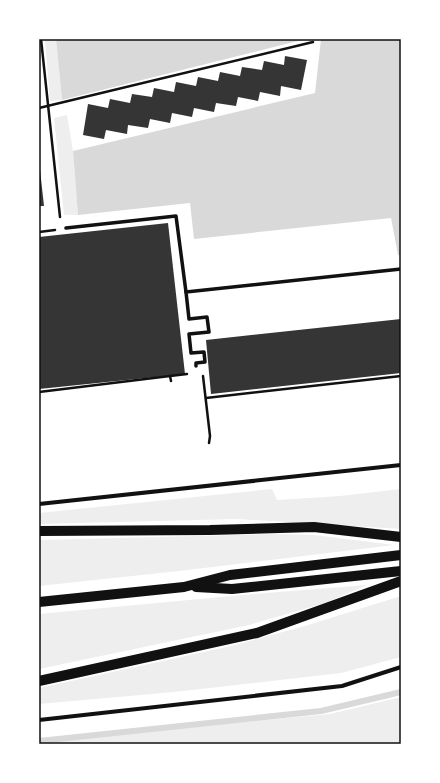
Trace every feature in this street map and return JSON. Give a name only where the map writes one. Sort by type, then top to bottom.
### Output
[{"type":"main road","points":[[39,531],[202,530],[314,527],[401,537]]},
{"type":"main road","points":[[184,587],[230,575],[401,555]]},
{"type":"main road","points":[[39,602],[184,587],[232,589],[401,571]]},
{"type":"main road","points":[[39,681],[257,633],[401,581]]},
{"type":"street","points":[[64,229],[176,216],[189,319],[207,317],[209,332],[189,334],[191,353],[204,352],[205,362],[196,363],[196,366]]},
{"type":"street","points":[[186,292],[401,269]]},
{"type":"street","points":[[39,504],[401,465]]},
{"type":"street","points":[[39,720],[342,686],[401,667]]},
{"type":"path","points":[[39,232],[64,229],[47,107],[41,39]]},
{"type":"path","points":[[39,108],[313,42]]},
{"type":"path","points":[[39,392],[189,374]]},
{"type":"path","points":[[202,374],[210,436],[209,443]]},
{"type":"path","points":[[170,376],[172,381]]},
{"type":"path","points":[[206,398],[401,376]]},
{"type":"shaded area","points":[[45,39],[56,39],[62,100],[50,101]]},
{"type":"shaded area","points":[[56,39],[306,39],[62,100]]},
{"type":"shaded area","points":[[321,39],[401,39],[401,255],[398,255],[391,218],[194,239],[190,203],[78,215],[73,151],[315,93]]},
{"type":"shaded area","points":[[67,115],[73,151],[78,215],[64,215],[54,118]]},
{"type":"shaded area","points":[[272,489],[277,500],[340,496],[401,489],[401,529],[237,519],[39,524],[39,513]]},
{"type":"shaded area","points":[[277,534],[314,535],[394,545],[39,586],[39,540]]},
{"type":"shaded area","points":[[367,585],[325,603],[249,625],[39,669],[39,614]]},
{"type":"shaded area","points":[[401,596],[401,657],[341,673],[174,692],[39,704],[39,688],[231,646],[305,626]]},
{"type":"shaded area","points":[[401,697],[401,744],[39,744],[83,737],[330,714]]},
{"type":"building","points":[[285,56],[307,60],[301,90],[281,86],[280,96],[260,92],[258,101],[238,97],[236,106],[216,103],[214,112],[194,108],[192,117],[172,113],[170,123],[150,119],[148,128],[128,125],[127,134],[106,130],[104,139],[83,135],[88,104],[108,108],[110,99],[130,103],[132,94],[152,97],[154,88],[174,92],[176,82],[196,86],[198,77],[218,81],[220,72],[240,76],[242,67],[262,70],[264,61],[284,65]]},
{"type":"building","points":[[40,170],[44,206],[39,206]]},
{"type":"building","points":[[168,223],[185,374],[39,389],[39,237]]},
{"type":"building","points":[[401,319],[401,373],[211,394],[206,340]]},
{"type":"waterway","points":[[39,741],[321,711],[401,692]]}]
